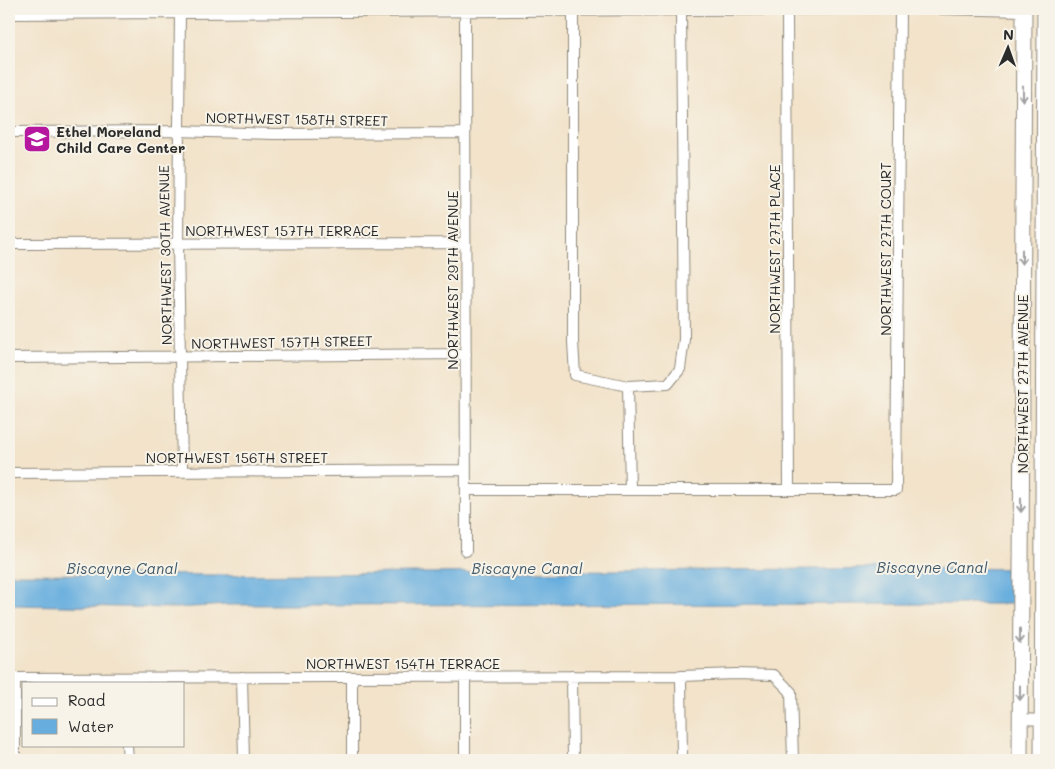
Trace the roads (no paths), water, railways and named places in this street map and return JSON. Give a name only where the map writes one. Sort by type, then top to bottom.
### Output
[{"type":"main road","name":"NORTHWEST 27TH AVENUE","points":[[1042,760],[1044,720],[1042,561],[1045,9]]},
{"type":"main road","points":[[1024,10],[1031,13],[1036,21],[1037,110],[1044,119]]},
{"type":"main road","name":"NORTHWEST 27TH AVENUE","points":[[1020,760],[1024,10]]},
{"type":"street","name":"NORTHWEST 27TH PLACE","points":[[787,9],[790,490]]},
{"type":"street","points":[[9,14],[180,11],[846,9]]},
{"type":"street","name":"NORTHWEST 27TH COURT","points":[[790,490],[896,490],[900,9]]},
{"type":"street","points":[[941,9],[1024,10]]},
{"type":"street","name":"NORTHWEST 29TH AVENUE","points":[[465,10],[466,551]]},
{"type":"street","points":[[573,11],[573,342],[575,375],[628,386],[668,384],[680,368],[684,340],[681,10]]},
{"type":"street","name":"NORTHWEST 30TH AVENUE","points":[[180,11],[178,244],[182,470]]},
{"type":"street","name":"NORTHWEST 158TH STREET","points":[[9,132],[465,133]]},
{"type":"street","name":"NORTHWEST 157TH TERRACE","points":[[9,244],[466,243]]},
{"type":"street","name":"NORTHWEST 157TH STREET","points":[[9,358],[466,354]]},
{"type":"street","points":[[628,386],[630,490]]},
{"type":"street","points":[[1022,386],[1044,386]]},
{"type":"street","name":"NORTHWEST 156TH STREET","points":[[9,473],[182,470],[466,470]]},
{"type":"street","points":[[466,490],[790,490]]},
{"type":"street","name":"NORTHWEST 154TH TERRACE","points":[[12,678],[127,681],[242,677],[774,675],[791,692],[792,760]]},
{"type":"street","points":[[464,760],[465,676]]},
{"type":"street","points":[[572,676],[573,760]]},
{"type":"street","points":[[680,676],[682,760]]},
{"type":"street","points":[[242,677],[244,760]]},
{"type":"street","points":[[352,677],[352,760]]},
{"type":"street","points":[[12,678],[15,760]]},
{"type":"street","points":[[1020,719],[1044,720]]},
{"type":"street","points":[[127,746],[128,760]]},
{"type":"water","points":[[911,568],[1046,569],[1046,604],[228,605],[175,608],[9,605],[9,574],[220,575]]},
{"type":"place","name":"Ethel Moreland Child Care Center","points":[[37,139]]},
{"type":"water label","name":"Biscayne Canal","points":[[932,567]]},
{"type":"water label","name":"Biscayne Canal","points":[[122,568]]},
{"type":"water label","name":"Biscayne Canal","points":[[527,568]]}]
